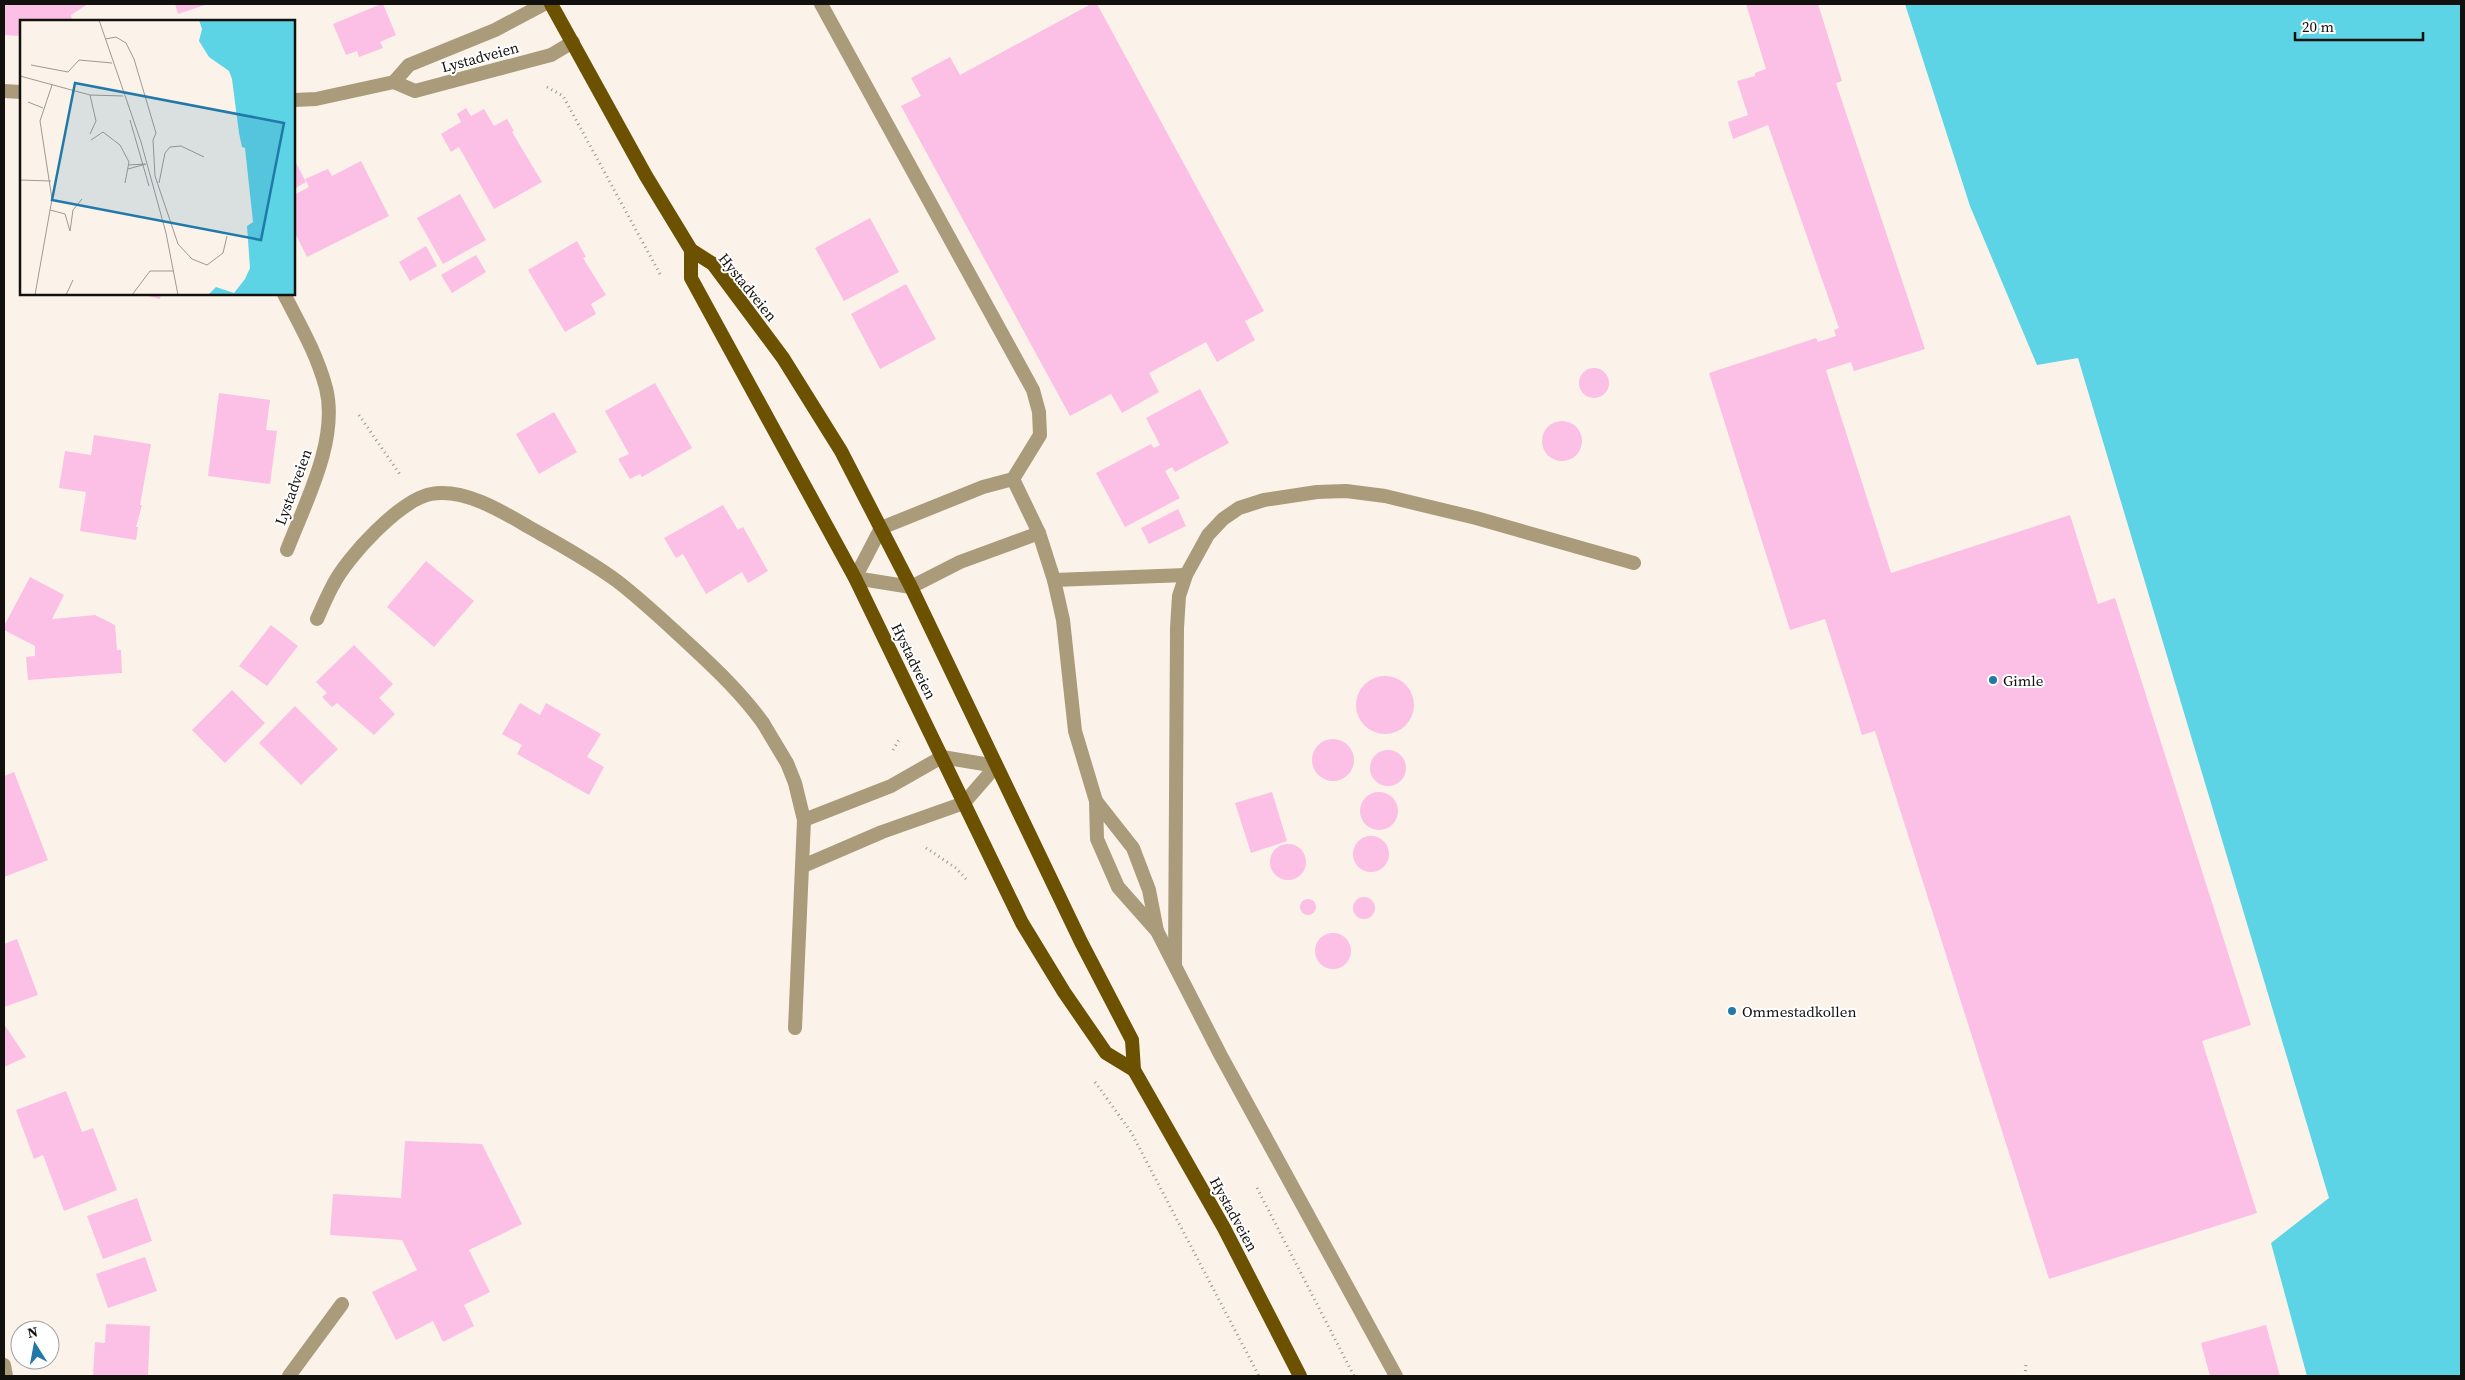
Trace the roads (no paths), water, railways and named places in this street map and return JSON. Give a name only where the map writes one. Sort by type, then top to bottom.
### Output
[{"type":"main road","name":"Hystadveien","points":[[551,4],[646,176],[691,250],[713,264],[783,358],[841,451],[882,528],[1081,942],[1132,1040],[1134,1070],[1224,1228],[1300,1376]]},
{"type":"main road","name":"Hystadveien","points":[[691,250],[691,278],[855,578],[1022,923],[1064,992],[1106,1053],[1134,1070]]},
{"type":"street","name":"Lystadveien","points":[[544,4],[494,30],[409,65],[394,82],[415,91],[522,63],[551,54],[573,42]]},
{"type":"street","points":[[821,4],[1033,390],[1039,412],[1040,435],[1013,479],[983,487],[882,528],[855,578],[911,587],[960,562],[1039,532]]},
{"type":"street","points":[[295,100],[316,99],[394,82]]},
{"type":"street","points":[[4,91],[20,92]]},
{"type":"street","name":"Lystadveien","points":[[285,295],[314,352],[326,390],[328,423],[322,461],[287,550]]},
{"type":"street","points":[[1013,479],[1039,532],[1054,580],[1063,620],[1074,731],[1096,801],[1097,839],[1118,887],[1156,931],[1220,1054],[1396,1376]]},
{"type":"street","points":[[1175,968],[1177,628],[1179,596],[1186,575],[1208,535],[1223,519],[1239,508],[1264,500],[1317,492],[1346,491],[1385,496],[1476,518],[1634,562]]},
{"type":"street","points":[[317,619],[333,584],[374,533],[416,499],[432,494],[450,493],[465,497],[508,515],[582,556],[647,606],[731,683],[763,723],[787,764],[795,783],[804,820],[795,1028]]},
{"type":"street","points":[[1054,580],[1186,575]]},
{"type":"street","points":[[804,820],[891,786],[942,757],[996,766]]},
{"type":"street","points":[[802,866],[882,832],[964,803],[996,766]]},
{"type":"street","points":[[1096,801],[1133,848],[1149,890],[1156,931]]},
{"type":"street","points":[[289,1376],[342,1304]]},
{"type":"street","points":[[4,1365],[6,1376]]},
{"type":"water","points":[[1905,4],[2461,4],[2461,1376],[2307,1376],[2271,1243],[2329,1198],[2078,358],[2037,365],[1970,206]]},
{"type":"place","name":"Gimle","points":[[1993,680]]},
{"type":"place","name":"Ommestadkollen","points":[[1732,1011]]}]
